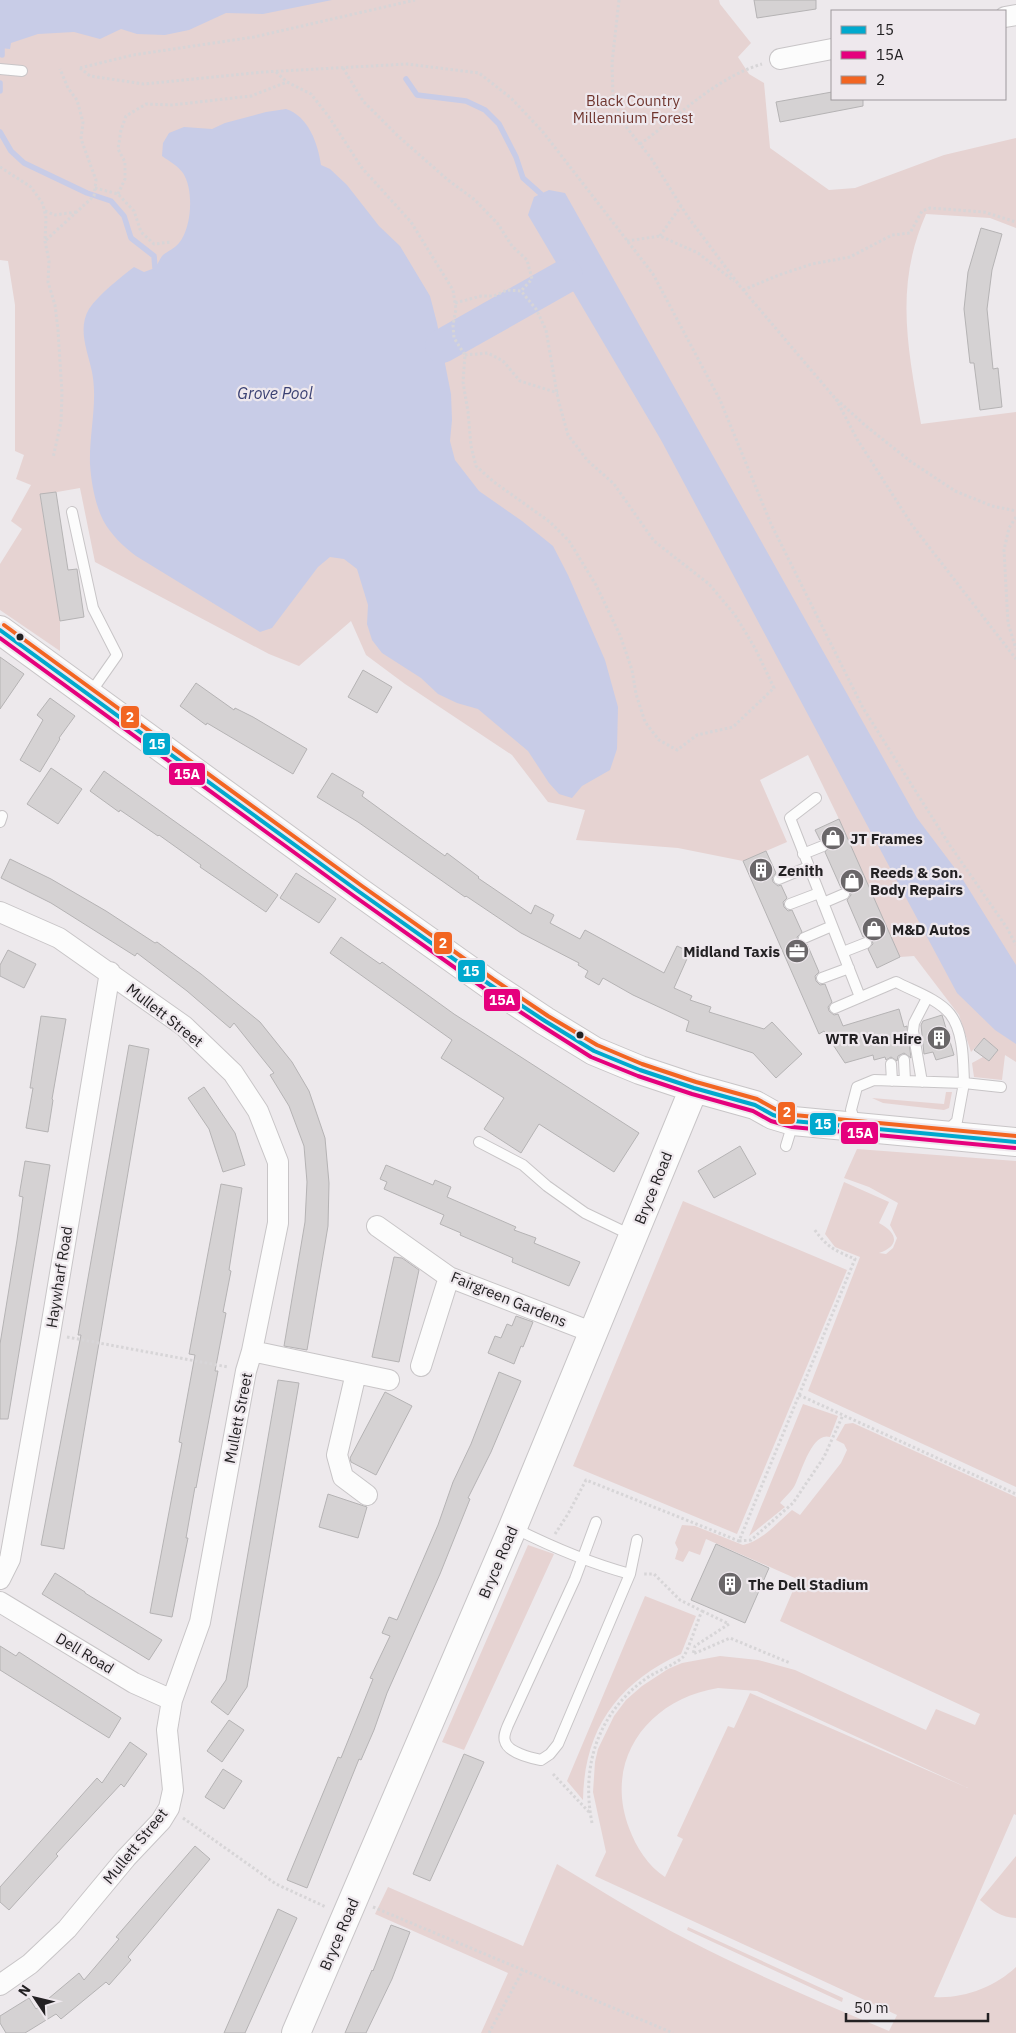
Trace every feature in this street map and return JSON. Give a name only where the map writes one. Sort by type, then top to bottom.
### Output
[{"type":"main road","points":[[0,630],[488,984],[594,1051],[640,1070],[755,1105],[773,1115],[790,1134],[877,1129],[1016,1125]]},
{"type":"main road","name":"Bryce Road","points":[[296,2033],[513,1527],[694,1088]]},
{"type":"main road","points":[[755,1105],[779,1101],[850,1110],[1016,1142]]},
{"type":"street","points":[[780,58],[831,49]]},
{"type":"street","name":"Mullett Street","points":[[0,912],[59,938],[110,972],[184,1026],[233,1073],[258,1111],[278,1162],[278,1223],[252,1351],[246,1370],[200,1622],[172,1700],[167,1730],[173,1790],[169,1808],[161,1821],[126,1858],[67,1929],[30,1964],[0,1986]]},
{"type":"street","name":"Haywharf Road","points":[[0,1579],[10,1559],[50,1334],[110,972]]},
{"type":"street","name":"Fairgreen Gardens","points":[[378,1226],[448,1277],[594,1333]]},
{"type":"street","points":[[421,1366],[448,1277]]},
{"type":"street","points":[[252,1351],[389,1380]]},
{"type":"street","points":[[356,1374],[337,1455],[343,1477],[367,1495]]},
{"type":"street","name":"Dell Road","points":[[0,1602],[134,1683],[172,1700]]},
{"type":"lane","points":[[0,69],[22,71]]},
{"type":"lane","points":[[72,512],[93,608],[117,655],[88,695]]},
{"type":"lane","points":[[816,798],[790,818],[860,997]]},
{"type":"lane","points":[[803,854],[823,846]]},
{"type":"lane","points":[[778,879],[808,866]]},
{"type":"lane","points":[[790,904],[818,893]]},
{"type":"lane","points":[[823,903],[844,894]]},
{"type":"lane","points":[[804,938],[832,926]]},
{"type":"lane","points":[[842,952],[866,943]]},
{"type":"lane","points":[[822,978],[849,968]]},
{"type":"lane","points":[[835,1008],[896,982],[939,1005],[950,1014],[958,1033],[963,1058],[964,1083],[950,1128]]},
{"type":"lane","points":[[922,1082],[913,1031],[914,1023],[927,998]]},
{"type":"lane","points":[[904,1060],[905,1081]]},
{"type":"lane","points":[[890,1064],[892,1081]]},
{"type":"lane","points":[[877,1129],[872,1122],[854,1119],[850,1110],[857,1087],[874,1080],[964,1083],[1001,1087]]},
{"type":"lane","points":[[479,1142],[523,1165],[547,1186],[585,1213],[634,1236]]},
{"type":"lane","points":[[596,1522],[582,1560],[508,1725],[504,1739],[506,1746],[525,1757],[540,1760],[550,1754],[558,1744],[630,1574],[637,1540]]},
{"type":"lane","points":[[513,1527],[582,1560],[630,1574]]},
{"type":"path","points":[[416,0],[254,37],[133,55],[80,68],[90,76],[144,84],[276,71],[407,64],[480,73],[511,98],[544,132],[653,274],[720,400],[771,524],[863,708],[949,844],[1007,928],[1016,945]]},
{"type":"path","points":[[619,0],[612,63],[613,96],[623,123],[651,158],[681,206],[739,285],[834,397],[866,426],[903,456],[955,491],[992,506],[1016,511]]},
{"type":"path","points":[[640,144],[718,83],[746,69],[780,58]]},
{"type":"path","points":[[342,68],[363,101],[398,136],[448,180],[475,200],[498,224],[512,246],[527,260],[532,279],[521,291]]},
{"type":"path","points":[[46,241],[94,196],[96,180],[81,139],[83,122],[77,100],[68,88],[60,69]]},
{"type":"path","points":[[276,71],[287,82],[311,94],[329,117],[362,168],[411,222],[453,290],[455,303],[454,338],[465,355],[463,382],[468,412],[470,446],[476,466],[494,482],[550,522],[569,542],[596,585],[620,634],[632,670],[636,694],[645,722],[659,740],[677,750],[697,734],[733,727],[774,688],[755,648],[735,616],[709,584],[654,542],[614,484],[587,460],[568,435],[546,330],[536,309],[521,291],[507,290],[494,296],[480,296],[455,303]]},
{"type":"path","points":[[118,194],[125,179],[125,162],[118,149],[121,130],[126,116],[146,104],[172,105],[251,96],[287,82]]},
{"type":"path","points":[[0,167],[31,187],[43,204],[45,211],[46,241],[50,261],[48,282],[55,305],[62,393],[61,422],[53,458]]},
{"type":"path","points":[[95,188],[118,194],[134,211],[141,232],[154,244],[172,242]]},
{"type":"path","points":[[660,236],[681,206]]},
{"type":"path","points":[[743,290],[812,264],[850,257],[892,235],[910,233],[922,211],[930,208],[984,212],[1016,222]]},
{"type":"path","points":[[45,211],[55,214],[78,212]]},
{"type":"path","points":[[626,241],[660,236],[698,253],[739,285]]},
{"type":"path","points":[[465,355],[488,353],[503,361],[520,381],[558,393]]},
{"type":"path","points":[[834,397],[857,439],[912,525],[1016,659]]},
{"type":"path","points":[[1016,517],[1009,528],[1004,550],[1008,624],[1016,649]]},
{"type":"path","points":[[739,1541],[855,1259],[826,1245],[814,1229]]},
{"type":"path","points":[[50,1334],[246,1370]]},
{"type":"path","points":[[799,1395],[1016,1494]]},
{"type":"path","points":[[552,1547],[586,1480],[739,1541],[751,1540],[793,1503],[824,1457],[843,1415]]},
{"type":"path","points":[[654,1574],[680,1600],[729,1624],[695,1646],[693,1654],[730,1638],[790,1663]]},
{"type":"path","points":[[592,1823],[588,1777],[591,1756],[610,1715],[626,1695],[645,1679],[684,1657],[702,1611]]},
{"type":"path","points":[[553,1774],[590,1812]]},
{"type":"path","points":[[169,1808],[276,1884],[350,1908],[523,1970],[673,2033]]},
{"type":"path","points":[[489,2033],[523,1970]]},
{"type":"green space","name":"Black Country Millennium Forest","points":[[0,0],[719,0],[720,4],[751,43],[738,57],[749,74],[764,83],[770,148],[829,190],[855,188],[944,155],[1016,138],[1016,228],[990,218],[926,214],[916,241],[907,292],[908,344],[921,424],[1016,412],[1016,1062],[1005,1055],[1002,1080],[974,1077],[972,1063],[983,1057],[989,1061],[998,1050],[984,1038],[971,1052],[959,1015],[914,956],[900,957],[839,819],[808,755],[760,780],[787,842],[743,861],[678,848],[576,840],[585,810],[548,802],[512,755],[405,684],[366,655],[351,621],[299,666],[269,654],[95,562],[80,488],[40,495],[60,621],[60,651],[0,610],[0,564],[22,529],[11,521],[31,485],[16,479],[24,455],[15,451],[15,305],[8,261],[0,260]]},
{"type":"green space","points":[[946,1092],[952,1092],[949,1108],[944,1110],[883,1103],[872,1098],[944,1104]]},
{"type":"green space","points":[[857,1149],[1016,1161],[1016,1487],[808,1391],[860,1257],[835,1247],[825,1234],[844,1182],[889,1202],[879,1223],[890,1231],[894,1239],[891,1247],[879,1253],[886,1254],[893,1248],[897,1238],[890,1225],[898,1203],[869,1187],[844,1178]]},
{"type":"green space","points":[[683,1201],[847,1270],[737,1534],[573,1466]]},
{"type":"green space","points":[[803,1404],[838,1416],[830,1437],[818,1440],[813,1446],[795,1485],[780,1503],[785,1507],[749,1536]]},
{"type":"green space","points":[[853,1423],[1016,1497],[1016,1815],[1014,1814],[934,1997],[956,1996],[978,1990],[1008,1974],[1016,1967],[1016,2033],[481,2033],[508,1973],[375,1914],[388,1887],[523,1946],[557,1864],[688,1940],[787,1987],[889,2031],[897,2015],[595,1876],[606,1852],[593,1792],[598,1749],[614,1716],[626,1700],[642,1686],[668,1669],[682,1663],[720,1656],[758,1660],[795,1670],[926,1730],[936,1709],[975,1725],[980,1714],[780,1621],[800,1574],[797,1579],[706,1539],[700,1555],[689,1551],[683,1562],[675,1559],[678,1549],[675,1543],[682,1525],[695,1526],[743,1545],[763,1536],[792,1510],[800,1515],[841,1463],[847,1450],[844,1444],[836,1440],[845,1424]],"holes":[[[718,1688],[757,1691],[968,1788],[750,1693],[734,1728],[728,1726],[677,1836],[683,1839],[665,1877],[643,1855],[629,1828],[623,1803],[622,1779],[628,1756],[638,1736],[653,1719],[671,1705],[693,1694]]]},
{"type":"green space","points":[[528,1545],[554,1554],[464,1750],[442,1742]]},
{"type":"green space","points":[[645,1596],[696,1616],[681,1654],[639,1679],[622,1694],[608,1712],[590,1752],[585,1775],[583,1800],[567,1781]]},
{"type":"green space","points":[[1016,1856],[1016,1918],[1011,1918],[992,1910],[980,1900]]},
{"type":"green space","points":[[688,1927],[843,1998],[842,2002],[687,1930]]},
{"type":"water","points":[[0,0],[332,0],[263,14],[226,13],[189,30],[165,35],[137,34],[121,29],[100,39],[74,32],[38,34],[11,43],[10,49],[0,48]]},
{"type":"water","name":"Grove Pool","points":[[286,109],[300,118],[311,131],[321,165],[330,169],[347,185],[379,226],[400,246],[430,296],[451,394],[452,420],[450,441],[455,460],[479,491],[522,521],[553,546],[568,575],[605,660],[618,707],[617,749],[610,770],[582,786],[572,798],[559,794],[549,783],[528,751],[478,709],[457,703],[438,694],[421,678],[382,653],[372,640],[367,624],[368,605],[357,569],[344,559],[330,557],[318,567],[272,628],[260,632],[136,556],[114,535],[100,514],[91,471],[90,452],[94,383],[85,340],[84,324],[89,309],[110,286],[134,267],[144,272],[155,268],[163,255],[177,245],[187,228],[190,198],[187,180],[181,170],[162,156],[163,143],[169,133],[184,127],[212,129],[225,123],[266,112]]},
{"type":"water","points":[[549,190],[565,193],[917,818],[960,875],[1016,965],[1016,1044],[995,1030],[957,993],[661,440],[528,215],[534,197]]},
{"type":"building","points":[[754,0],[816,0],[816,9],[757,18]]},
{"type":"building","points":[[831,92],[831,100],[863,100],[863,106],[780,122],[776,102]]},
{"type":"building","points":[[981,228],[1002,234],[992,270],[987,309],[993,369],[998,368],[1002,407],[980,410],[974,363],[970,363],[964,309],[968,272]]},
{"type":"building","points":[[56,492],[68,570],[77,569],[84,617],[60,621],[40,494]]},
{"type":"building","points":[[0,657],[24,674],[0,709]]},
{"type":"building","points":[[363,670],[392,687],[377,713],[348,697]]},
{"type":"building","points":[[196,683],[234,710],[235,708],[253,717],[307,749],[293,774],[207,723],[206,725],[180,706]]},
{"type":"building","points":[[50,698],[75,716],[59,738],[40,772],[20,760],[43,720],[37,715]]},
{"type":"building","points":[[51,768],[82,789],[58,824],[27,804]]},
{"type":"building","points":[[104,771],[278,895],[266,912],[200,867],[201,865],[159,835],[120,810],[119,812],[90,791]]},
{"type":"building","points":[[332,773],[364,792],[362,796],[445,856],[447,853],[478,878],[531,914],[535,905],[554,915],[550,923],[580,939],[585,930],[664,973],[677,946],[690,952],[674,988],[692,996],[690,1000],[711,1007],[709,1012],[764,1029],[772,1022],[802,1054],[776,1078],[753,1053],[686,1031],[689,1021],[633,995],[603,978],[599,985],[585,977],[588,971],[578,965],[579,963],[521,933],[465,897],[358,822],[317,797]]},
{"type":"building","points":[[839,819],[900,957],[877,968],[868,949],[873,944],[872,940],[868,936],[863,937],[847,900],[851,895],[850,891],[845,887],[841,888],[825,852],[830,847],[829,843],[824,839],[820,840],[815,830]]},
{"type":"building","points":[[766,851],[776,873],[772,878],[773,882],[778,886],[781,885],[787,898],[783,902],[784,907],[788,911],[792,910],[802,932],[797,937],[798,941],[803,945],[807,944],[819,972],[815,976],[816,981],[820,985],[825,984],[832,1002],[828,1007],[829,1011],[834,1015],[838,1014],[843,1026],[899,1009],[904,1027],[907,1026],[911,1058],[904,1053],[898,1056],[897,1061],[891,1057],[886,1060],[885,1057],[874,1060],[873,1055],[845,1063],[824,1031],[819,1034],[743,861]]},
{"type":"building","points":[[10,859],[51,879],[106,911],[155,943],[157,942],[201,974],[260,1022],[292,1062],[309,1091],[325,1138],[329,1183],[328,1226],[307,1350],[284,1346],[305,1222],[307,1182],[304,1146],[289,1106],[270,1075],[274,1073],[234,1023],[230,1028],[187,991],[137,953],[135,956],[51,903],[1,878]]},
{"type":"building","points":[[296,873],[336,899],[319,923],[280,898]]},
{"type":"building","points":[[341,937],[380,964],[382,962],[454,1014],[639,1133],[614,1172],[539,1124],[521,1153],[484,1129],[504,1098],[441,1058],[452,1040],[330,953]]},
{"type":"building","points":[[8,950],[36,964],[24,988],[0,976],[0,965]]},
{"type":"building","name":"WTR Van Hire","points":[[942,1015],[954,1055],[936,1060],[933,1052],[924,1054],[921,1025],[923,1021]]},
{"type":"building","points":[[41,1016],[66,1019],[48,1132],[26,1128],[33,1088],[30,1088]]},
{"type":"building","points":[[984,1038],[998,1050],[989,1061],[974,1050]]},
{"type":"building","points":[[129,1045],[149,1049],[64,1549],[41,1545],[81,1335],[78,1335]]},
{"type":"building","points":[[204,1087],[235,1133],[245,1165],[223,1172],[209,1129],[188,1098]]},
{"type":"building","points":[[740,1146],[756,1174],[714,1198],[698,1171]]},
{"type":"building","points":[[25,1161],[50,1165],[8,1419],[0,1419],[0,1344],[23,1197],[19,1196]]},
{"type":"building","points":[[386,1165],[433,1185],[435,1180],[451,1187],[447,1197],[516,1227],[514,1230],[536,1238],[534,1243],[580,1262],[569,1286],[512,1262],[513,1258],[460,1235],[461,1233],[440,1224],[444,1215],[384,1189],[387,1182],[380,1179]]},
{"type":"building","points":[[221,1184],[242,1188],[229,1270],[231,1271],[223,1312],[226,1313],[215,1371],[218,1371],[172,1617],[150,1613],[182,1443],[179,1442],[195,1355],[189,1354]]},
{"type":"building","points":[[394,1257],[402,1258],[419,1270],[399,1362],[372,1357]]},
{"type":"building","points":[[516,1316],[533,1322],[514,1364],[488,1353],[495,1336],[501,1338],[507,1324],[512,1326]]},
{"type":"building","points":[[499,1372],[521,1381],[491,1452],[468,1498],[470,1499],[440,1574],[387,1693],[361,1760],[359,1759],[307,1888],[287,1880],[338,1757],[341,1758],[373,1679],[370,1678],[390,1636],[382,1633],[389,1617],[397,1620],[438,1525],[453,1482],[471,1444]]},
{"type":"building","points":[[278,1380],[299,1383],[247,1687],[228,1715],[211,1702],[226,1680]]},
{"type":"building","points":[[385,1392],[412,1406],[376,1475],[351,1462],[350,1458]]},
{"type":"building","points":[[328,1494],[367,1507],[358,1538],[319,1527]]},
{"type":"building","name":"The Dell Stadium","points":[[716,1544],[769,1568],[745,1623],[691,1600]]},
{"type":"building","points":[[55,1573],[162,1640],[149,1660],[42,1594]]},
{"type":"building","points":[[0,1646],[16,1656],[19,1652],[121,1718],[109,1738],[0,1670]]},
{"type":"building","points":[[229,1720],[244,1730],[222,1762],[207,1751]]},
{"type":"building","points":[[130,1742],[147,1754],[124,1787],[121,1784],[56,1854],[58,1856],[9,1910],[0,1902],[0,1887],[97,1778],[102,1783]]},
{"type":"building","points":[[464,1754],[484,1762],[430,1881],[413,1874]]},
{"type":"building","points":[[223,1769],[242,1781],[224,1809],[205,1797]]},
{"type":"building","points":[[195,1846],[210,1859],[128,1957],[131,1960],[109,1985],[106,1982],[61,2019],[56,2014],[25,2033],[6,2033],[0,2023],[0,2016],[29,1998],[36,2009],[79,1973],[84,1980],[119,1939],[116,1937]]},
{"type":"building","points":[[278,1909],[297,1918],[245,2033],[224,2033]]},
{"type":"building","points":[[391,1925],[410,1932],[392,1979],[366,2033],[345,2033],[373,1971]]},
{"type":"waterway","points":[[2,48],[2,55]]},
{"type":"waterway","points":[[406,79],[417,95],[466,101],[485,110],[499,124],[516,157],[523,178],[541,194]]},
{"type":"waterway","points":[[0,83],[0,91]]},
{"type":"waterway","points":[[0,132],[11,151],[24,163],[87,193],[111,201],[124,216],[131,238],[154,256],[155,268]]},
{"type":"waterway","points":[[442,346],[566,276]]},
{"type":"transit line","name":"2","points":[[4,625],[493,979],[548,1016],[597,1045],[642,1064],[757,1099],[775,1109],[794,1115],[1016,1136]]},
{"type":"transit line","name":"15","points":[[0,630],[489,984],[594,1051],[640,1070],[755,1105],[773,1115],[793,1121],[1016,1142]]},
{"type":"transit line","name":"15A","points":[[0,638],[485,989],[591,1057],[638,1076],[753,1111],[771,1121],[792,1127],[1015,1148]]},
{"type":"place","name":"JT Frames","points":[[833,838]]},
{"type":"place","name":"Zenith","points":[[761,870]]},
{"type":"place","name":"Reeds & Son. Body Repairs","points":[[852,881]]},
{"type":"place","name":"M&D Autos","points":[[874,929]]},
{"type":"place","name":"Midland Taxis","points":[[797,951]]},
{"type":"place","name":"WTR Van Hire","points":[[939,1038]]},
{"type":"place","name":"The Dell Stadium","points":[[730,1584]]}]
